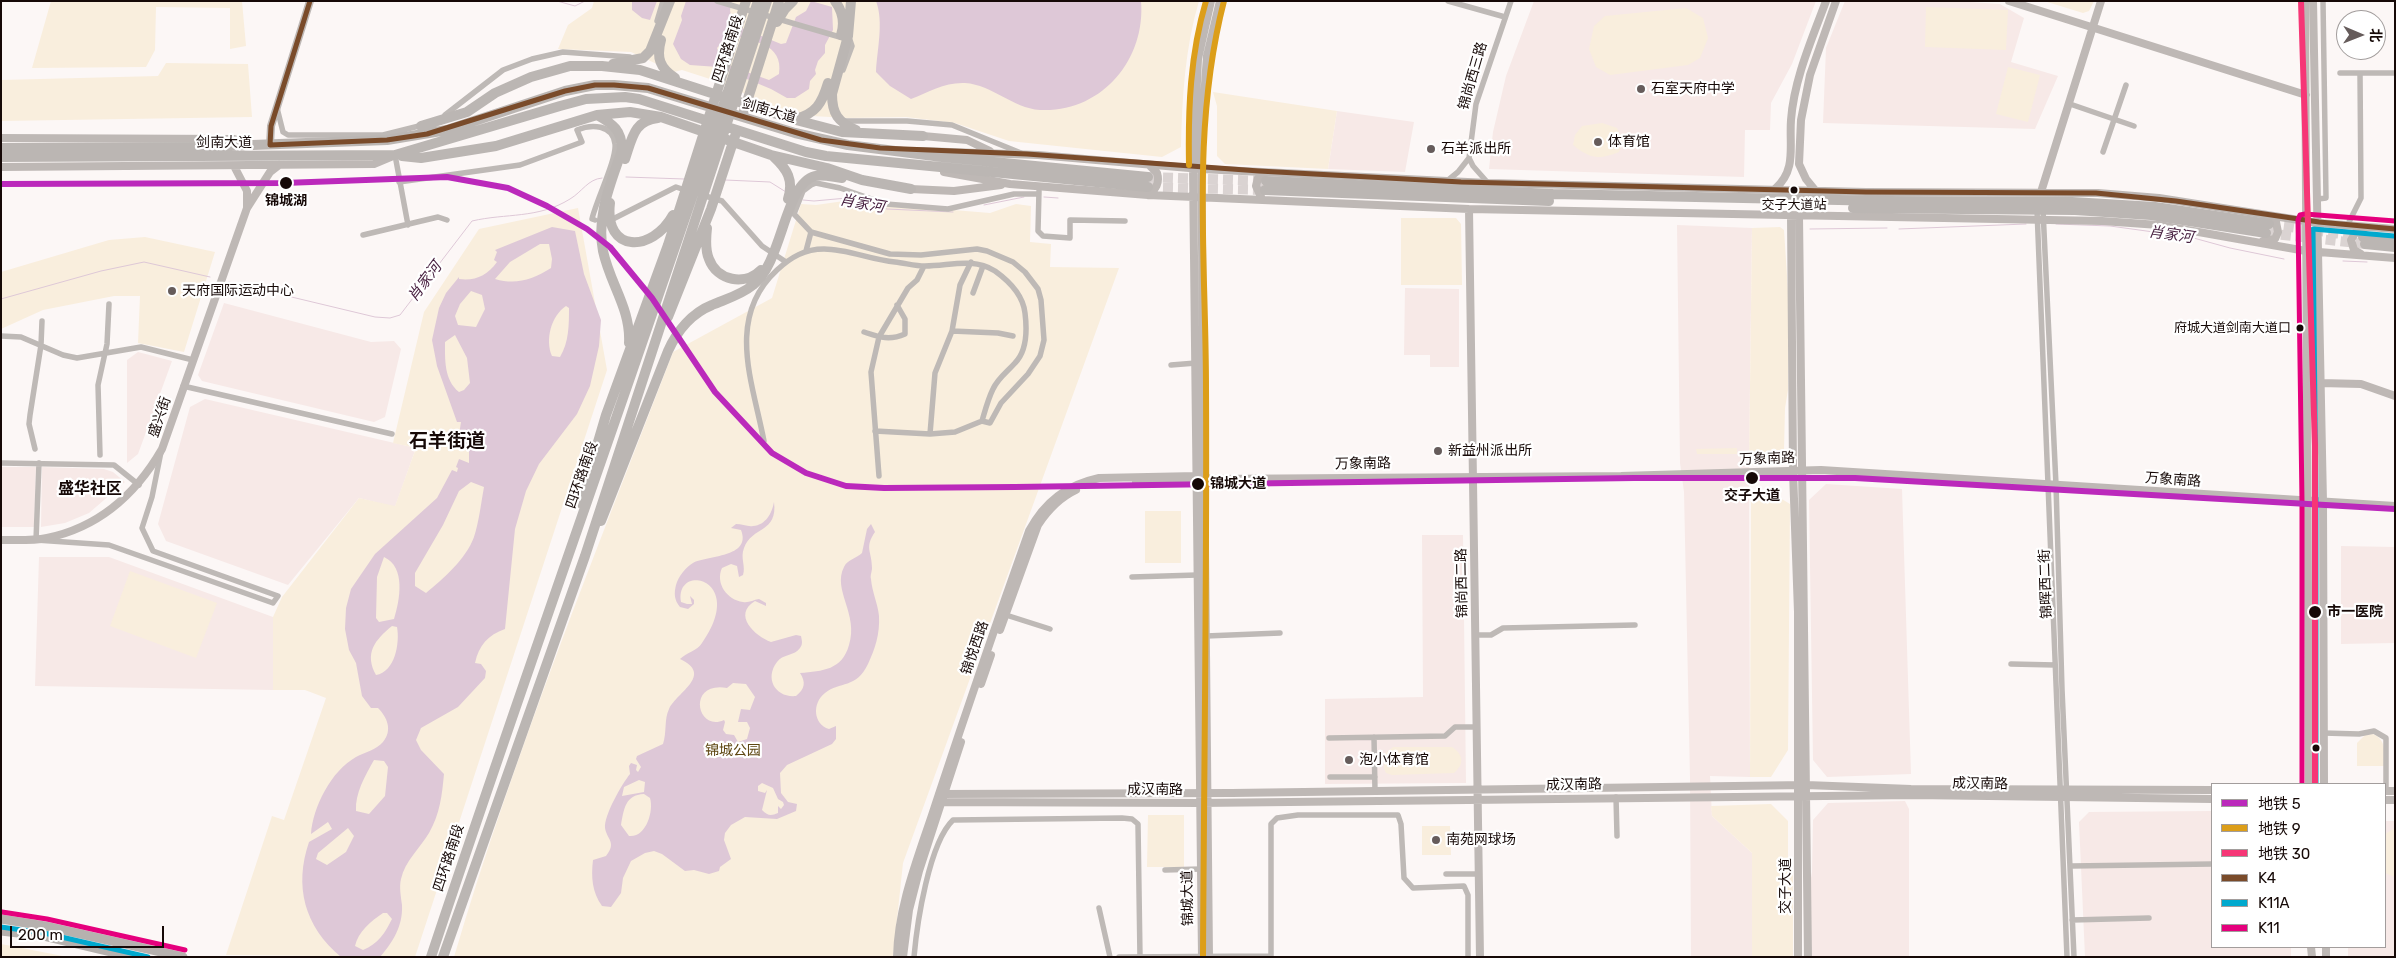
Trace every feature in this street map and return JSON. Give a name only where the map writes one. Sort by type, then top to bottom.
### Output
[{"type":"highway","points":[[602,66],[643,58],[650,51],[670,1]]},
{"type":"highway","points":[[675,1],[658,50],[658,59],[665,71],[683,84]]},
{"type":"highway","points":[[542,628],[606,414],[692,198],[733,38],[746,1]]},
{"type":"highway","name":"四环路南段","points":[[431,957],[758,1]]},
{"type":"highway","name":"四环路南段","points":[[443,957],[585,556],[639,388],[692,198],[767,1]]},
{"type":"highway","points":[[639,388],[711,209],[779,1]]},
{"type":"highway","points":[[769,36],[785,8],[793,1]]},
{"type":"highway","points":[[835,1],[841,8],[843,19],[841,50],[832,94],[832,105],[835,117],[842,124],[866,134]]},
{"type":"highway","points":[[792,119],[805,117],[816,110],[824,98],[851,22],[851,1]]},
{"type":"highway","points":[[733,38],[737,4]]},
{"type":"highway","points":[[421,126],[467,112],[495,94],[531,77],[570,66],[602,66],[640,70],[792,119],[842,132],[923,136]]},
{"type":"highway","name":"剑南大道","points":[[1,148],[199,147],[386,140],[427,134],[565,91],[595,85],[614,85],[648,88],[820,140],[848,145],[911,151],[1148,186]]},
{"type":"highway","name":"剑南大道","points":[[1,158],[395,156],[497,127],[560,106],[586,100],[625,97],[662,105],[806,152],[826,156],[1148,186]]},
{"type":"highway","points":[[395,156],[421,158],[496,146],[597,115],[630,112],[661,117],[771,155],[827,168],[862,180]]},
{"type":"highway","points":[[597,115],[614,124],[622,140],[622,150],[602,216],[601,238],[607,266],[628,317],[630,332],[628,356]]},
{"type":"highway","points":[[661,117],[647,119],[636,130],[610,202],[609,220],[612,229],[628,241],[635,243],[651,240],[664,229],[692,198]]},
{"type":"highway","points":[[771,155],[787,171],[796,196]]},
{"type":"highway","points":[[585,556],[608,507],[670,345],[693,315],[748,289],[762,277],[796,196],[804,182],[816,176],[862,180],[911,189]]},
{"type":"highway","points":[[1264,186],[2155,207],[2267,228]]},
{"type":"highway","points":[[1264,186],[1450,199],[1912,209],[2040,215],[2074,206]]},
{"type":"highway","points":[[711,209],[706,235],[707,251],[709,259],[719,273],[732,279],[746,279],[758,273],[769,261]]},
{"type":"highway","points":[[2365,236],[2395,239]]},
{"type":"highway","points":[[2365,236],[2395,247]]},
{"type":"main road","points":[[270,145],[271,126],[310,1]]},
{"type":"main road","name":"锦城大道","points":[[1209,956],[1197,575],[1203,479],[1196,363],[1198,59],[1211,1]]},
{"type":"main road","name":"锦城大道","points":[[1197,169],[1201,141],[1207,56],[1220,1]]},
{"type":"main road","points":[[1775,189],[1784,181],[1789,171],[1791,119],[1797,86],[1826,1]]},
{"type":"main road","points":[[1816,190],[1806,179],[1799,164],[1801,120],[1810,76],[1836,1]]},
{"type":"main road","points":[[2009,1],[2306,95]]},
{"type":"main road","points":[[2041,192],[2101,1]]},
{"type":"main road","points":[[2305,1],[2309,783]]},
{"type":"main road","points":[[2312,1],[2324,502],[2324,783]]},
{"type":"main road","points":[[923,136],[967,140],[994,153]]},
{"type":"main road","points":[[1,138],[234,139],[249,145]]},
{"type":"main road","points":[[911,151],[945,150],[1023,154],[1197,169],[1264,186],[1435,208],[1893,218],[2040,215],[2159,224],[2306,251],[2395,258]]},
{"type":"main road","points":[[1,167],[374,164],[395,156]]},
{"type":"main road","points":[[1148,186],[1154,190],[1158,182],[1157,172],[1149,164]]},
{"type":"main road","points":[[908,165],[1010,184],[1040,186],[1148,186],[1197,197],[1264,186],[1447,181],[1866,192],[2098,193],[2159,198],[2347,226],[2365,236]]},
{"type":"main road","points":[[234,166],[247,191],[246,208]]},
{"type":"main road","points":[[246,208],[270,172],[279,166]]},
{"type":"main road","points":[[911,189],[954,191],[1010,184]]},
{"type":"main road","points":[[1535,184],[1553,194]]},
{"type":"main road","points":[[1866,192],[1886,201]]},
{"type":"main road","points":[[2074,206],[2098,193]]},
{"type":"main road","name":"锦城大道","points":[[1197,197],[1206,636],[1203,793]]},
{"type":"main road","points":[[1435,208],[1450,199]]},
{"type":"main road","points":[[2074,206],[2102,221]]},
{"type":"main road","name":"盛兴街","points":[[1,540],[48,538],[92,522],[122,501],[139,485],[162,449],[246,208]]},
{"type":"main road","points":[[1893,218],[1912,209]]},
{"type":"main road","name":"锦尚西二路","points":[[1469,210],[1480,957]]},
{"type":"main road","points":[[2256,241],[2275,238],[2278,232],[2276,222],[2260,214]]},
{"type":"main road","name":"交子大道","points":[[1791,216],[1793,471],[1808,957]]},
{"type":"main road","name":"交子大道","points":[[1799,216],[1803,470],[1802,786]]},
{"type":"main road","points":[[2366,256],[2354,250],[2351,240],[2356,232],[2365,236],[2395,229]]},
{"type":"main road","points":[[2321,383],[2361,384],[2395,396]]},
{"type":"main road","name":"万象南路","points":[[1203,479],[1622,476],[1803,470],[2395,506]]},
{"type":"main road","name":"锦悦西路","points":[[903,957],[909,910],[941,798],[1013,577],[1038,515],[1053,498],[1086,481],[1099,478],[1203,479]]},
{"type":"main road","name":"锦悦西路","points":[[897,957],[900,928],[908,892],[1038,525],[1047,511],[1059,500],[1083,487],[1102,483],[1203,479]]},
{"type":"main road","name":"成汉南路","points":[[941,798],[1802,786],[1919,789],[2211,790]]},
{"type":"main road","name":"成汉南路","points":[[941,798],[1204,803],[1914,795],[2211,799]]},
{"type":"main road","name":"交子大道","points":[[1798,957],[1803,797]]},
{"type":"main road","name":"锦城大道","points":[[1202,957],[1200,869],[1204,803]]},
{"type":"main road","points":[[1,919],[45,926],[183,957]]},
{"type":"main road","points":[[1,931],[44,936],[132,957]]},
{"type":"street","points":[[277,108],[283,132],[288,135],[383,135],[421,126],[440,119],[503,70],[532,59],[563,52],[636,57],[650,43],[664,1]]},
{"type":"street","points":[[717,1],[737,4],[850,40],[852,43],[837,87],[834,103],[838,115],[845,121],[907,121],[952,125],[1023,154]]},
{"type":"street","points":[[1448,1],[1505,17]]},
{"type":"street","name":"锦尚西三路","points":[[1470,158],[1476,104],[1511,1]]},
{"type":"street","points":[[2318,198],[2326,198],[2323,1]]},
{"type":"street","points":[[2340,73],[2395,73]]},
{"type":"street","points":[[2347,226],[2361,198],[2360,74]]},
{"type":"street","points":[[2103,152],[2126,85]]},
{"type":"street","points":[[2070,104],[2134,126]]},
{"type":"street","points":[[399,182],[520,165],[582,142],[578,130],[594,125],[605,129],[611,134],[615,144],[613,157],[596,201],[592,219],[595,220]]},
{"type":"street","points":[[395,156],[408,225]]},
{"type":"street","points":[[1447,181],[1470,158],[1473,166],[1488,183]]},
{"type":"street","points":[[875,431],[930,434],[955,432],[982,421],[990,423],[1001,402],[1028,374],[1040,356],[1044,340],[1039,294],[1033,281],[1013,262],[987,251],[964,249],[921,255],[890,254],[811,232],[794,214],[796,196],[811,185],[824,184],[886,204],[948,209],[1014,194],[1039,194]]},
{"type":"street","points":[[1040,186],[1038,231],[1043,236],[1070,238],[1070,220],[1125,221]]},
{"type":"street","points":[[611,220],[676,187],[722,201],[762,246],[786,262]]},
{"type":"street","name":"锦晖西二街","points":[[2040,215],[2052,485],[2062,789]]},
{"type":"street","points":[[363,235],[438,217],[447,220]]},
{"type":"street","points":[[806,251],[811,232]]},
{"type":"street","points":[[764,441],[746,361],[747,333],[754,307],[765,283],[786,262],[806,251],[835,250],[889,262],[924,266],[971,262],[994,271],[1006,281],[1019,296],[1025,311],[1026,340],[1017,361],[1001,377],[993,389],[982,421]]},
{"type":"street","points":[[930,434],[935,373],[952,331],[956,314],[957,293],[971,262]]},
{"type":"street","points":[[879,476],[870,372],[879,337],[897,305],[908,288],[917,280],[924,266]]},
{"type":"street","points":[[974,293],[984,266]]},
{"type":"street","points":[[100,455],[98,385],[105,354],[109,304]]},
{"type":"street","points":[[864,332],[879,337],[895,338],[904,334],[905,319],[897,305]]},
{"type":"street","points":[[35,448],[29,424],[41,345],[42,321]]},
{"type":"street","points":[[952,331],[998,333],[1013,336]]},
{"type":"street","points":[[1,336],[21,337],[68,357],[89,357],[145,347],[192,360]]},
{"type":"street","points":[[1171,365],[1196,363]]},
{"type":"street","points":[[183,386],[392,434]]},
{"type":"street","points":[[39,463],[36,540],[109,545],[273,603],[278,596],[153,551],[142,528],[152,497],[162,449]]},
{"type":"street","points":[[1,463],[114,466],[139,485]]},
{"type":"street","name":"锦晖西二街","points":[[2052,485],[2055,665],[2062,789],[2071,866],[2074,957]]},
{"type":"street","points":[[1132,577],[1197,575]]},
{"type":"street","points":[[1006,615],[1050,629]]},
{"type":"street","points":[[1476,635],[1491,635],[1503,628],[1635,626]]},
{"type":"street","points":[[1206,636],[1280,632]]},
{"type":"street","points":[[2011,664],[2055,665]]},
{"type":"street","points":[[1329,738],[1445,736],[1455,727],[1476,727]]},
{"type":"street","points":[[2324,733],[2359,734],[2374,731],[2386,738],[2385,783]]},
{"type":"street","points":[[1374,737],[1375,791]]},
{"type":"street","points":[[2386,773],[2395,773]]},
{"type":"street","points":[[1330,777],[1375,777]]},
{"type":"street","points":[[1616,797],[1617,836]]},
{"type":"street","name":"锦晖西二街","points":[[2063,798],[2067,957]]},
{"type":"street","points":[[1119,957],[1271,956],[1271,824],[1277,818],[1298,815],[1398,815],[1401,824],[1404,878],[1413,888],[1464,886],[1468,895],[1468,957]]},
{"type":"street","points":[[914,957],[918,920],[933,861],[945,828],[953,820],[1112,818],[1132,819],[1138,824],[1140,957]]},
{"type":"street","points":[[2071,866],[2211,864]]},
{"type":"street","points":[[1165,870],[1200,869]]},
{"type":"street","points":[[1446,874],[1478,874]]},
{"type":"street","points":[[1099,908],[1110,957]]},
{"type":"street","points":[[2072,920],[2149,918]]},
{"type":"shaded area","points":[[632,1],[657,1],[650,20],[642,18],[632,10]]},
{"type":"shaded area","points":[[686,1],[732,1],[730,10],[732,24],[781,44],[786,43],[796,17],[806,11],[811,1],[832,7],[833,30],[825,45],[825,53],[818,61],[815,70],[816,74],[810,81],[809,89],[795,98],[787,98],[771,89],[718,67],[690,65],[681,59],[673,44],[682,20],[681,16]],"holes":[[[729,34],[764,45],[771,50],[777,56],[779,74],[769,80],[722,63],[717,48]]]},
{"type":"shaded area","points":[[876,1],[1141,1],[1141,23],[1136,43],[1127,62],[1115,79],[1100,92],[1082,103],[1062,109],[1040,110],[1020,105],[985,88],[965,83],[944,86],[911,99],[890,86],[876,72],[880,18]]},
{"type":"shaded area","name":"石室天府中学","points":[[1534,1],[1816,1],[1792,64],[1771,103],[1770,130],[1745,130],[1744,177],[1489,169],[1493,132],[1506,76]]},
{"type":"shaded area","points":[[1845,1],[1954,1],[2000,4],[2024,18],[2011,62],[2058,76],[2035,129],[1823,123],[1826,48]]},
{"type":"shaded area","points":[[1337,111],[1414,122],[1405,172],[1328,169]]},
{"type":"shaded area","points":[[1677,225],[1752,228],[1749,465],[1750,777],[1710,776],[1712,816],[1752,853],[1752,957],[1691,957],[1690,778],[1684,492],[1680,463]]},
{"type":"shaded area","points":[[552,227],[575,231],[584,274],[601,320],[599,346],[590,386],[577,414],[539,464],[526,491],[515,529],[505,629],[485,641],[475,663],[481,664],[486,671],[485,678],[458,707],[421,728],[416,740],[421,750],[444,774],[436,819],[403,872],[400,885],[402,913],[399,927],[389,946],[380,957],[341,957],[318,932],[306,904],[302,874],[309,842],[332,829],[328,822],[311,834],[312,824],[320,801],[331,780],[347,763],[380,745],[388,733],[388,724],[381,712],[378,708],[371,708],[362,696],[356,663],[349,650],[345,629],[346,608],[351,589],[375,554],[437,498],[452,470],[457,472],[458,468],[456,467],[459,459],[469,463],[469,451],[459,447],[459,439],[462,439],[462,436],[459,435],[461,422],[457,422],[437,366],[432,340],[439,308],[446,293],[459,277],[459,279],[475,278],[489,271],[497,262],[494,260],[497,252],[495,250]],"holes":[[[540,244],[549,244],[552,259],[551,268],[537,276],[524,280],[510,282],[495,279],[510,262]],[[471,291],[482,295],[485,309],[476,327],[458,325],[455,316],[460,304]],[[566,306],[569,308],[567,339],[560,357],[552,356],[549,343],[549,336],[556,316]],[[455,335],[467,358],[470,383],[464,390],[459,392],[450,382],[446,369],[445,342]],[[471,482],[484,487],[474,537],[460,561],[426,593],[415,586],[415,573],[443,525],[459,491]],[[384,557],[396,568],[400,585],[398,603],[394,619],[379,622],[376,618],[377,577]],[[392,626],[397,627],[398,641],[392,663],[382,673],[376,675],[371,654],[381,636]],[[374,760],[384,761],[388,767],[385,796],[369,814],[356,811],[357,798]],[[348,828],[354,836],[346,852],[327,865],[316,859],[318,853]],[[383,913],[387,913],[392,919],[380,938],[373,945],[363,950],[355,946],[359,936],[370,923]]]},
{"type":"shaded area","points":[[1405,288],[1459,289],[1459,367],[1430,367],[1430,355],[1404,355]]},
{"type":"shaded area","points":[[224,303],[371,342],[394,341],[401,349],[385,417],[374,422],[202,381],[198,375]]},
{"type":"shaded area","points":[[138,352],[172,361],[138,454],[127,463],[127,360]]},
{"type":"shaded area","points":[[205,399],[416,448],[395,507],[359,498],[288,585],[166,541],[158,524],[190,407]]},
{"type":"shaded area","points":[[1,467],[36,467],[34,527],[1,527]]},
{"type":"shaded area","points":[[42,467],[104,469],[113,472],[125,482],[89,513],[65,523],[41,527]]},
{"type":"shaded area","points":[[1826,484],[1902,489],[1911,774],[1827,777],[1813,760],[1809,500]]},
{"type":"shaded area","points":[[774,502],[772,519],[748,541],[744,548],[743,575],[739,577],[737,566],[731,564],[722,568],[720,579],[721,585],[727,594],[737,601],[749,602],[759,599],[766,603],[766,606],[755,601],[748,607],[746,612],[748,624],[759,635],[771,642],[796,635],[801,636],[802,644],[798,651],[779,659],[773,668],[772,681],[774,686],[783,694],[796,696],[804,685],[800,673],[824,670],[842,660],[849,645],[851,623],[841,585],[841,576],[845,565],[862,553],[867,529],[871,524],[875,532],[869,546],[872,562],[871,578],[878,611],[879,629],[871,658],[858,677],[853,681],[831,689],[818,702],[816,707],[817,718],[820,723],[829,729],[836,726],[836,739],[832,744],[787,765],[780,773],[781,793],[788,802],[797,804],[796,811],[777,819],[745,817],[731,825],[725,833],[724,840],[731,859],[720,867],[719,871],[709,874],[694,870],[685,871],[662,854],[654,851],[645,853],[631,861],[623,878],[621,893],[611,907],[602,906],[594,890],[592,866],[593,860],[606,856],[611,847],[605,828],[607,815],[618,792],[630,774],[629,766],[631,763],[637,765],[636,770],[638,772],[641,767],[636,759],[637,756],[663,744],[669,709],[694,677],[694,671],[690,665],[680,659],[700,646],[714,621],[717,604],[714,591],[706,583],[697,580],[688,582],[682,590],[681,602],[692,604],[690,596],[694,600],[694,604],[688,609],[680,607],[677,602],[675,588],[677,582],[693,563],[734,551],[740,546],[743,539],[741,530],[731,528],[736,524],[758,525],[768,518]],"holes":[[[733,683],[746,684],[755,697],[750,710],[741,709],[738,722],[747,722],[750,728],[747,739],[738,742],[734,735],[726,734],[723,730],[724,720],[715,722],[707,720],[702,714],[700,706],[701,698],[705,692],[714,688],[727,688]],[[639,780],[645,782],[644,792],[622,796],[624,787]],[[762,783],[773,788],[778,799],[784,805],[781,809],[778,806],[778,813],[770,815],[762,810],[767,790],[765,793],[758,791],[758,786]],[[644,794],[650,798],[650,816],[640,833],[629,836],[621,825],[623,814],[629,800]]]},
{"type":"shaded area","points":[[1422,535],[1463,535],[1466,783],[1325,784],[1325,699],[1423,697]]},
{"type":"shaded area","points":[[2341,546],[2395,547],[2395,643],[2341,644]]},
{"type":"shaded area","points":[[39,557],[109,557],[273,617],[273,690],[35,686]]},
{"type":"shaded area","points":[[1905,801],[1909,809],[1909,957],[1810,957],[1809,889],[1812,872],[1813,820],[1828,803]]},
{"type":"shaded area","points":[[2211,811],[2211,948],[2291,948],[2291,957],[2085,957],[2079,822],[2089,812]]},
{"type":"shaded area","points":[[2386,821],[2395,821],[2395,957],[2348,957],[2348,948],[2386,948]]},
{"type":"green space","points":[[51,1],[242,1],[246,46],[230,49],[230,8],[156,7],[155,50],[146,67],[32,68]]},
{"type":"green space","points":[[594,1],[1199,1],[1190,37],[1185,73],[1181,147],[1162,157],[1009,141],[955,123],[906,117],[847,118],[795,115],[710,79],[682,70],[674,72],[631,52],[558,49],[568,25],[592,8]]},
{"type":"green space","points":[[2044,1],[2094,1],[2089,11],[2083,13]]},
{"type":"green space","points":[[1926,7],[2008,10],[2006,50],[1925,47]]},
{"type":"green space","points":[[1686,8],[1703,18],[1708,38],[1700,58],[1688,65],[1610,75],[1596,67],[1589,49],[1594,26],[1605,16]]},
{"type":"green space","points":[[166,63],[248,64],[252,117],[1,121],[1,80],[158,76]]},
{"type":"green space","points":[[2008,67],[2040,75],[2028,122],[1996,114]]},
{"type":"green space","points":[[1213,92],[1337,111],[1328,169],[1225,164],[1217,156],[1217,106]]},
{"type":"green space","name":"体育馆","points":[[1602,123],[1617,128],[1623,140],[1619,152],[1595,157],[1573,145],[1575,135],[1582,126]]},
{"type":"green space","name":"锦城公园","points":[[844,201],[990,213],[1016,204],[1031,206],[1030,242],[1051,244],[1050,267],[1119,268],[903,863],[893,957],[454,957],[503,804],[530,728],[673,352],[772,298],[801,204],[816,205]]},
{"type":"green space","points":[[578,208],[607,370],[415,957],[226,955],[272,816],[284,820],[326,698],[305,690],[273,690],[273,617],[282,597],[359,498],[395,506],[416,448],[393,443],[424,312],[479,229]]},
{"type":"green space","points":[[1401,218],[1456,218],[1461,224],[1462,285],[1401,285]]},
{"type":"green space","points":[[1780,227],[1784,230],[1788,291],[1788,390],[1785,408],[1784,451],[1769,465],[1749,465],[1752,228]]},
{"type":"green space","points":[[145,237],[215,252],[184,352],[138,343],[140,296],[114,296],[43,310],[1,329],[1,272],[109,240]]},
{"type":"green space","points":[[1737,448],[1737,454],[1697,454],[1696,449]]},
{"type":"green space","points":[[1751,493],[1772,493],[1790,504],[1788,750],[1771,777],[1750,777]]},
{"type":"green space","points":[[1145,511],[1181,511],[1181,563],[1145,563]]},
{"type":"green space","points":[[130,571],[217,603],[196,658],[110,626]]},
{"type":"green space","points":[[2373,734],[2383,743],[2384,766],[2357,766],[2357,743],[2365,735]]},
{"type":"green space","points":[[1393,747],[1452,747],[1460,756],[1461,763],[1458,770],[1454,773],[1392,775],[1386,773],[1384,769],[1384,754]]},
{"type":"green space","points":[[1771,804],[1788,821],[1788,858],[1793,876],[1793,957],[1752,957],[1752,853],[1712,816],[1711,806]]},
{"type":"green space","points":[[1148,815],[1184,815],[1184,867],[1147,867]]},
{"type":"green space","name":"南苑网球场","points":[[1422,826],[1450,826],[1451,855],[1422,855]]},
{"type":"green space","points":[[2395,828],[2395,877],[2386,873],[2386,833]]},
{"type":"green space","points":[[1,944],[68,957],[1,957]]},
{"type":"waterway","points":[[557,1],[575,6],[585,1]]},
{"type":"waterway","name":"肖家河","points":[[626,177],[684,179]]},
{"type":"waterway","name":"肖家河","points":[[229,282],[375,317],[390,318],[400,315],[472,221],[546,210],[570,199],[589,183],[602,178]]},
{"type":"waterway","name":"肖家河","points":[[725,180],[770,182],[786,192]]},
{"type":"waterway","name":"肖家河","points":[[984,205],[1024,197]]},
{"type":"waterway","name":"肖家河","points":[[1044,197],[1058,198]]},
{"type":"waterway","name":"肖家河","points":[[803,200],[847,198],[887,209],[953,212]]},
{"type":"waterway","name":"肖家河","points":[[1899,229],[2026,224]]},
{"type":"waterway","name":"肖家河","points":[[2056,224],[2110,226],[2190,237],[2230,248],[2284,259]]},
{"type":"waterway","name":"肖家河","points":[[1810,229],[1887,228]]},
{"type":"waterway","name":"肖家河","points":[[2343,261],[2367,262]]},
{"type":"waterway","name":"肖家河","points":[[1,299],[101,271],[144,262],[210,277]]},
{"type":"tunnel","points":[[1148,177],[1266,181]]},
{"type":"tunnel","points":[[1148,187],[1265,190]]},
{"type":"tunnel","points":[[2269,224],[2363,237]]},
{"type":"tunnel","points":[[2266,233],[2365,244]]},
{"type":"metro line","name":"9","points":[[1189,165],[1189,123],[1193,62],[1206,1]]},
{"type":"metro line","name":"9","points":[[1203,957],[1206,602],[1204,145],[1207,97],[1224,1]]},
{"type":"metro line","name":"30","points":[[2301,1],[2315,446],[2315,783]]},
{"type":"metro line","name":"5","points":[[1,184],[284,183],[447,177],[508,188],[547,206],[587,229],[610,247],[652,298],[715,392],[772,453],[806,473],[846,486],[884,488],[1015,487],[1634,478],[1855,478],[2395,509]]},
{"type":"transit line","name":"K4","points":[[310,1],[271,126],[270,145],[387,140],[427,134],[565,91],[595,85],[614,85],[648,88],[821,140],[880,148],[1027,154],[1259,171],[1461,182],[1866,192],[2096,193],[2176,201],[2319,222],[2395,229]]},
{"type":"transit line","name":"K11","points":[[2302,783],[2302,501],[2298,220],[2300,215],[2305,214],[2395,221]]},
{"type":"transit line","name":"K11A","points":[[2316,783],[2316,501],[2313,229],[2394,236]]},
{"type":"transit line","name":"K11","points":[[2,912],[47,919],[185,950]]},
{"type":"transit line","name":"K11A","points":[[1,927],[44,933],[148,957]]},
{"type":"place","name":"石室天府中学","points":[[1641,89]]},
{"type":"place","name":"体育馆","points":[[1598,142]]},
{"type":"place","name":"石羊派出所","points":[[1431,149]]},
{"type":"place","name":"锦城湖","points":[[286,183]]},
{"type":"place","name":"交子大道站","points":[[1794,190]]},
{"type":"place","name":"天府国际运动中心","points":[[172,291]]},
{"type":"place","name":"府城大道剑南大道口","points":[[2300,328]]},
{"type":"place","name":"新益州派出所","points":[[1438,451]]},
{"type":"place","name":"交子大道","points":[[1752,478]]},
{"type":"place","name":"锦城大道","points":[[1198,484]]},
{"type":"place","name":"市一医院","points":[[2315,612]]},
{"type":"place","name":"泡小体育馆","points":[[1349,760]]},
{"type":"place","name":"南苑网球场","points":[[1436,840]]},
{"type":"district","name":"石羊街道","points":[[447,442]]},
{"type":"district","name":"盛华社区","points":[[90,489]]}]
